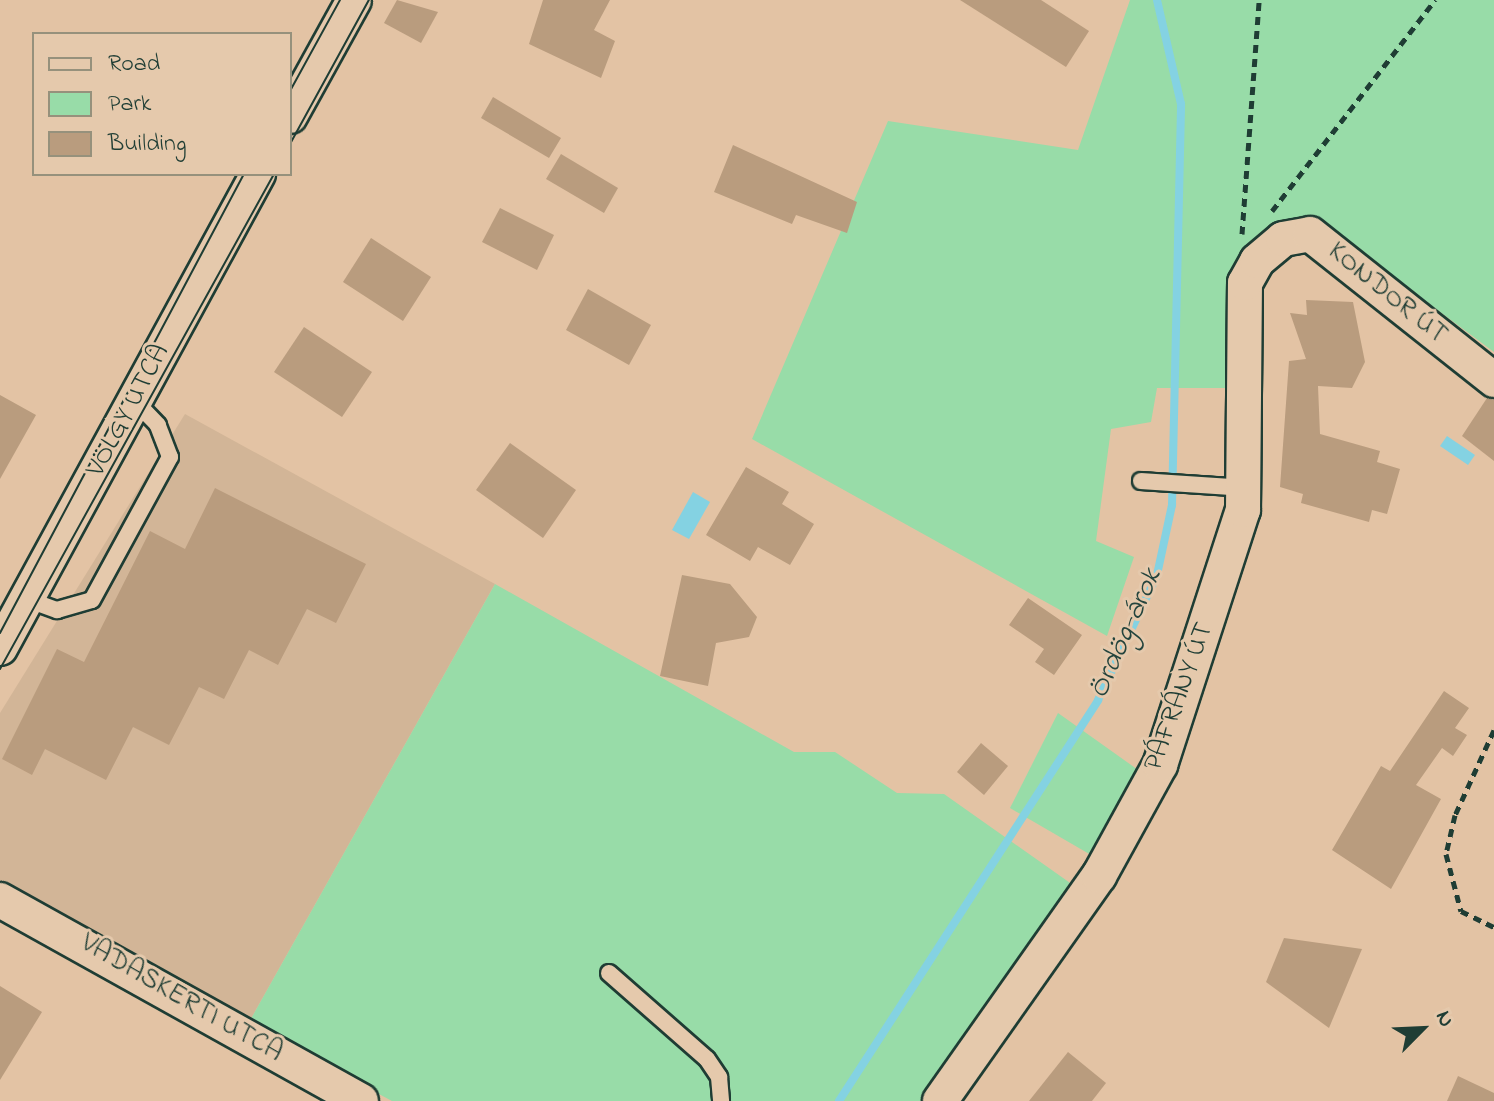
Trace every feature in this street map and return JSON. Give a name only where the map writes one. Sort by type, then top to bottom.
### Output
[{"type":"street","points":[[292,112],[354,0]]},
{"type":"street","name":"VÖLGY UTCA","points":[[0,648],[29,600],[257,176]]},
{"type":"street","name":"KONDOR ÚT","points":[[1245,283],[1269,248],[1310,234],[1494,380]]},
{"type":"street","name":"PÁFRÁNY ÚT","points":[[940,1101],[1099,876],[1160,765],[1247,488],[1245,283]]},
{"type":"street","name":"VADASKERTI UTCA","points":[[0,900],[361,1101]]},
{"type":"lane","points":[[29,600],[57,610],[92,600],[170,457],[152,416],[134,400]]},
{"type":"lane","points":[[1141,481],[1247,488]]},
{"type":"lane","points":[[609,973],[707,1059],[719,1077],[721,1101]]},
{"type":"path","points":[[1251,238],[1241,251],[1259,0]]},
{"type":"path","points":[[1261,225],[1435,0]]},
{"type":"path","points":[[1494,730],[1455,815],[1446,854],[1461,911],[1494,927]]},
{"type":"shaded area","points":[[185,414],[495,584],[248,1024],[0,886],[0,713]]},
{"type":"green space","points":[[1130,0],[1494,0],[1494,352],[1339,237],[1266,245],[1234,388],[1157,388],[1151,422],[1111,429],[1096,541],[1134,557],[1107,636],[752,439],[888,121],[1078,150]]},
{"type":"green space","points":[[495,584],[794,752],[835,752],[897,793],[944,794],[1073,885],[930,1101],[392,1101],[248,1024]]},
{"type":"green space","points":[[1058,713],[1141,772],[1091,855],[1010,808]]},
{"type":"water","points":[[1447,436],[1475,455],[1468,465],[1440,446]]},
{"type":"water","points":[[693,492],[710,502],[689,539],[672,530]]},
{"type":"building","points":[[397,0],[438,12],[421,43],[384,23]]},
{"type":"building","points":[[543,0],[610,0],[594,30],[615,41],[601,78],[529,44]]},
{"type":"building","points":[[960,0],[1041,0],[1089,31],[1066,67]]},
{"type":"building","points":[[493,97],[561,138],[549,158],[481,118]]},
{"type":"building","points":[[733,145],[857,202],[847,233],[796,215],[792,224],[714,192]]},
{"type":"building","points":[[561,154],[618,188],[604,213],[546,179]]},
{"type":"building","points":[[500,208],[554,235],[537,270],[482,242]]},
{"type":"building","points":[[371,238],[431,277],[403,321],[343,282]]},
{"type":"building","points":[[588,289],[651,325],[629,365],[566,330]]},
{"type":"building","points":[[1306,300],[1353,302],[1365,362],[1352,388],[1318,386],[1320,434],[1380,451],[1377,462],[1400,469],[1387,514],[1372,510],[1369,522],[1301,503],[1303,494],[1280,487],[1289,361],[1306,359],[1290,313],[1307,315]]},
{"type":"building","points":[[304,327],[372,372],[342,417],[274,372]]},
{"type":"building","points":[[0,395],[36,415],[0,479]]},
{"type":"building","points":[[1487,398],[1494,400],[1494,461],[1462,436]]},
{"type":"building","points":[[510,443],[576,490],[543,538],[476,490]]},
{"type":"building","points":[[746,467],[789,492],[782,504],[814,524],[790,565],[758,547],[750,561],[706,535]]},
{"type":"building","points":[[215,488],[366,564],[336,623],[307,609],[278,665],[249,650],[224,699],[199,687],[169,745],[133,727],[106,780],[45,749],[32,775],[2,759],[57,649],[84,662],[150,531],[185,549]]},
{"type":"building","points":[[682,575],[730,584],[757,617],[749,637],[716,643],[708,686],[660,676]]},
{"type":"building","points":[[1028,598],[1082,635],[1054,675],[1035,662],[1044,649],[1009,625]]},
{"type":"building","points":[[1444,691],[1469,708],[1455,728],[1467,735],[1453,756],[1442,748],[1416,785],[1441,799],[1391,889],[1332,850],[1381,766],[1390,771]]},
{"type":"building","points":[[981,743],[1008,766],[984,795],[957,772]]},
{"type":"building","points":[[1284,938],[1362,949],[1329,1028],[1266,982]]},
{"type":"building","points":[[0,986],[42,1012],[0,1080]]},
{"type":"building","points":[[1068,1052],[1106,1083],[1092,1101],[1029,1101]]},
{"type":"building","points":[[1458,1076],[1494,1093],[1494,1101],[1447,1101]]},
{"type":"waterway","name":"Ördög-árok","points":[[839,1101],[1098,700],[1157,575],[1172,505],[1181,104],[1157,0]]},
{"type":"tram line","points":[[292,87],[340,0]]},
{"type":"tram line","points":[[292,140],[369,0]]},
{"type":"tram line","points":[[0,633],[243,176]]},
{"type":"tram line","points":[[0,669],[273,176]]}]
